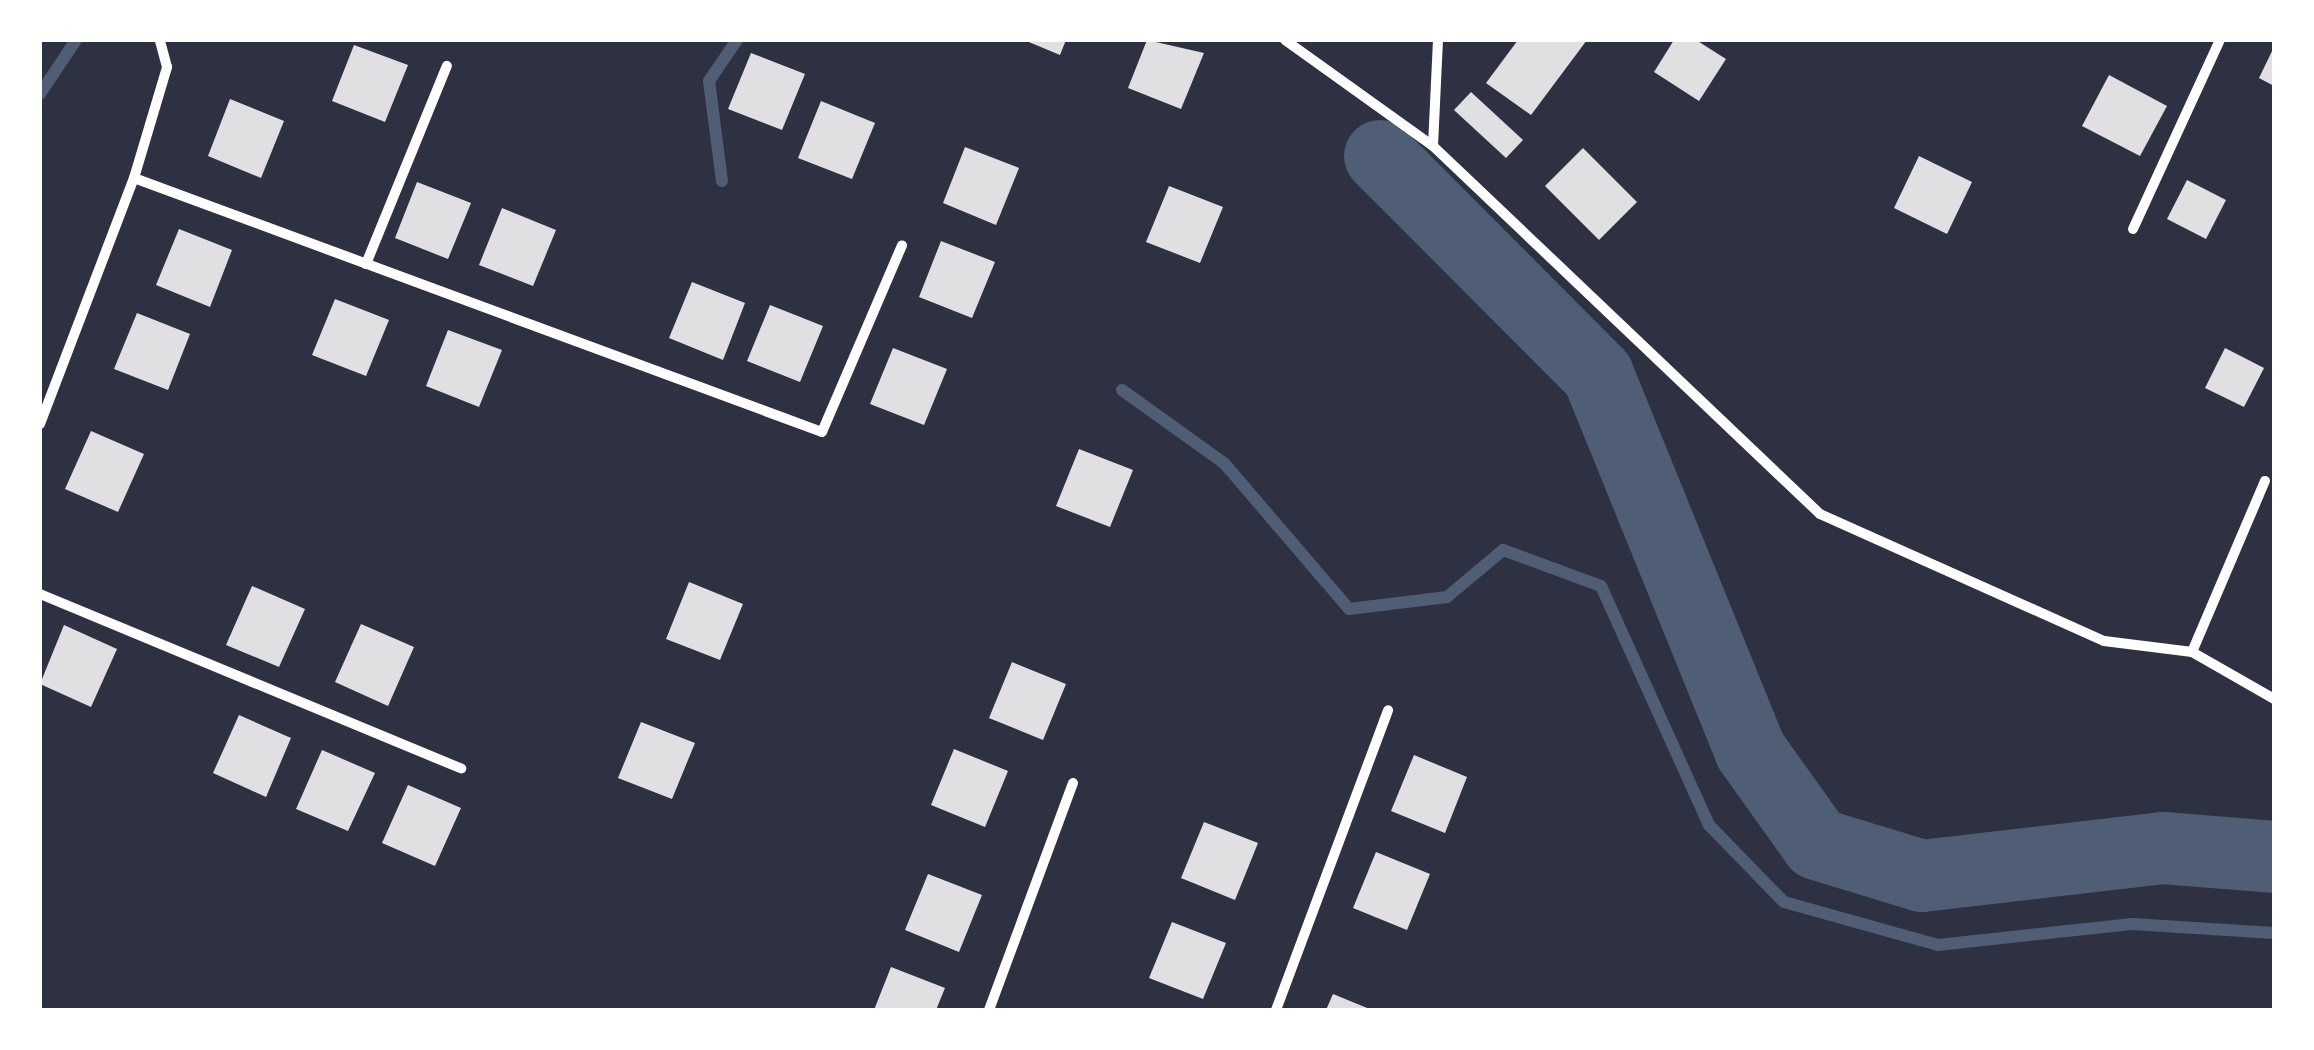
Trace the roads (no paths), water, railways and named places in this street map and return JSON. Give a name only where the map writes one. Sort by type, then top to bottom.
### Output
[{"type":"street","points":[[40,424],[134,178],[167,67],[160,40]]},
{"type":"street","points":[[1285,40],[1432,146],[1820,514],[2104,641],[2192,652],[2274,699]]},
{"type":"street","points":[[1432,146],[1438,40]]},
{"type":"street","points":[[2133,229],[2220,40]]},
{"type":"street","points":[[366,264],[447,66]]},
{"type":"street","points":[[134,178],[822,432],[902,244]]},
{"type":"street","points":[[2192,652],[2264,482]]},
{"type":"street","points":[[40,594],[461,768]]},
{"type":"street","points":[[1276,1010],[1388,710]]},
{"type":"street","points":[[989,1010],[1073,782]]},
{"type":"waterway","points":[[40,94],[76,40]]},
{"type":"waterway","points":[[722,181],[709,81],[737,40]]},
{"type":"waterway","points":[[1380,156],[1598,375],[1750,750],[1817,844],[1922,876],[2163,848],[2274,857]]},
{"type":"waterway","points":[[1122,390],[1224,463],[1349,609],[1447,597],[1503,550],[1601,586],[1709,825],[1784,902],[1938,945],[2132,924],[2274,933]]}]
